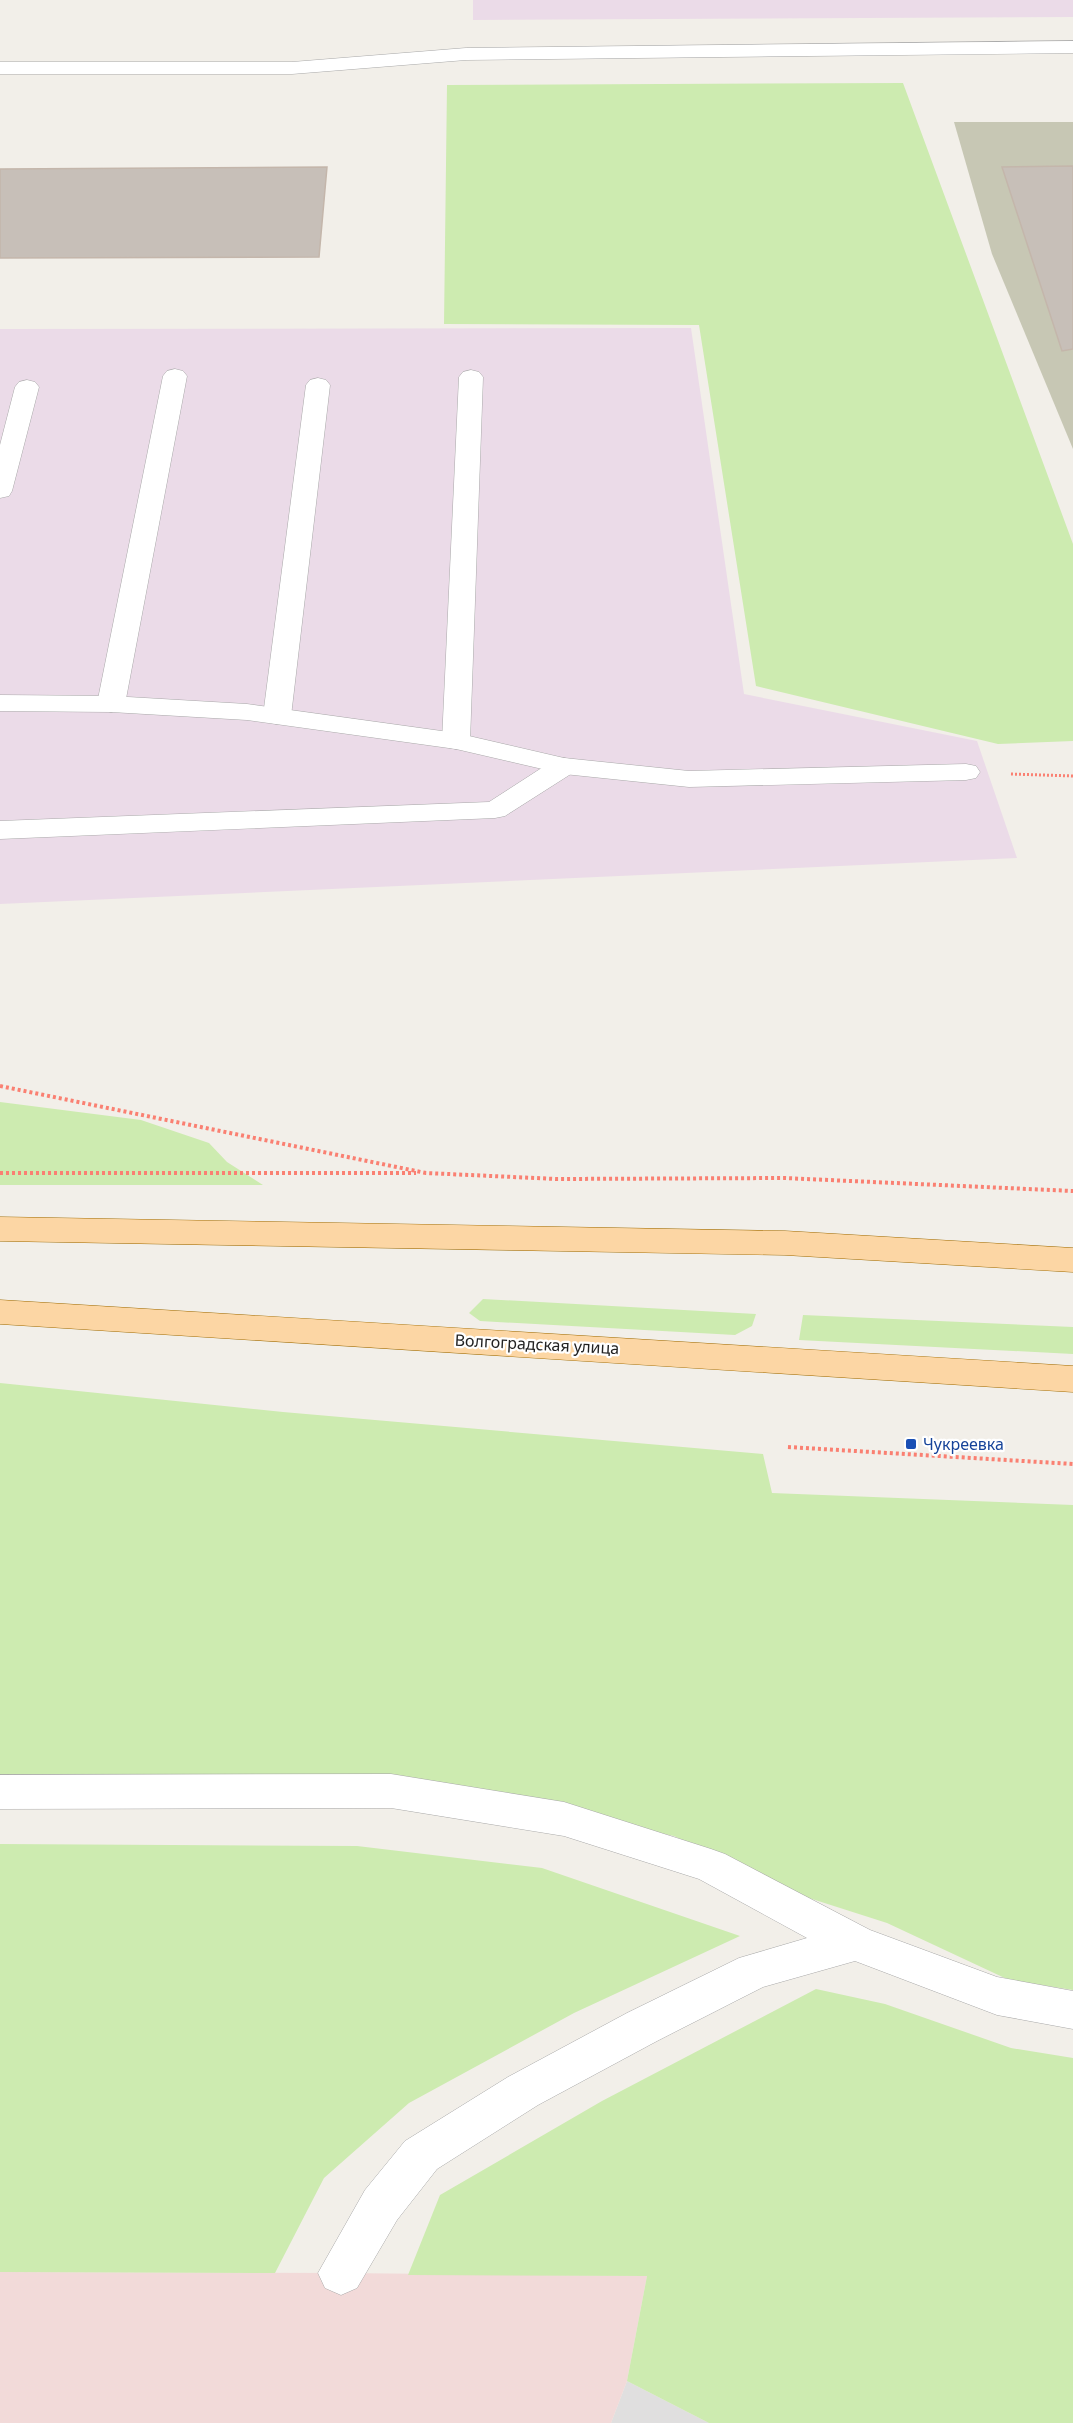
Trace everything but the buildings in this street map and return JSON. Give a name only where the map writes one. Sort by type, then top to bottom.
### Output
[{"type":"main road","points":[[0,1229],[785,1243],[1073,1260]]},
{"type":"main road","name":"Волгоградская улица","points":[[0,1311],[1073,1379]]},
{"type":"street","points":[[0,68],[292,68],[466,54],[1073,47]]},
{"type":"street","points":[[111,704],[175,376]]},
{"type":"street","points":[[456,741],[471,377]]},
{"type":"street","points":[[277,716],[318,385]]},
{"type":"street","points":[[0,491],[27,387]]},
{"type":"street","points":[[0,703],[111,704],[277,716],[456,741],[564,766],[689,779],[966,772]]},
{"type":"street","points":[[0,830],[495,810],[564,766]]},
{"type":"street","points":[[0,1792],[391,1791],[564,1819],[711,1866],[855,1943],[996,1996],[1073,2010]]},
{"type":"street","points":[[341,2273],[381,2205],[421,2155],[523,2091],[642,2027],[754,1971],[855,1943]]},
{"type":"path","points":[[966,772],[1073,776]]},
{"type":"path","points":[[0,1086],[426,1173]]},
{"type":"path","points":[[0,1173],[426,1173],[557,1179],[784,1178],[1073,1191]]},
{"type":"path","points":[[788,1446],[1073,1464]]},
{"type":"shaded area","points":[[473,0],[1073,0],[1073,17],[473,20]]},
{"type":"shaded area","points":[[954,122],[1073,122],[1073,449],[992,254]]},
{"type":"shaded area","points":[[691,328],[744,694],[977,741],[1017,858],[0,904],[0,329]]},
{"type":"shaded area","points":[[0,2272],[647,2276],[627,2381],[611,2423],[0,2423]]},
{"type":"shaded area","points":[[627,2381],[709,2423],[611,2423]]},
{"type":"green space","points":[[903,83],[1073,544],[1073,741],[998,744],[756,686],[699,325],[444,324],[447,85]]},
{"type":"green space","points":[[0,1102],[141,1120],[209,1143],[227,1162],[263,1185],[0,1185]]},
{"type":"green space","points":[[483,1299],[756,1314],[752,1326],[735,1335],[480,1321],[469,1313]]},
{"type":"green space","points":[[803,1315],[1073,1327],[1073,1354],[799,1340]]},
{"type":"green space","points":[[0,1383],[283,1412],[763,1454],[772,1493],[1073,1505],[1073,1990],[1009,1980],[887,1923],[787,1891],[674,1836],[394,1779],[0,1780]]},
{"type":"green space","points":[[0,1844],[357,1846],[542,1868],[740,1936],[574,2013],[409,2103],[324,2178],[275,2273],[0,2272]]},
{"type":"green space","points":[[816,1989],[885,2004],[1011,2048],[1073,2058],[1073,2423],[709,2423],[627,2381],[647,2276],[408,2275],[440,2195],[602,2101]]},
{"type":"place","name":"Чукреевка","points":[[911,1444]]}]
